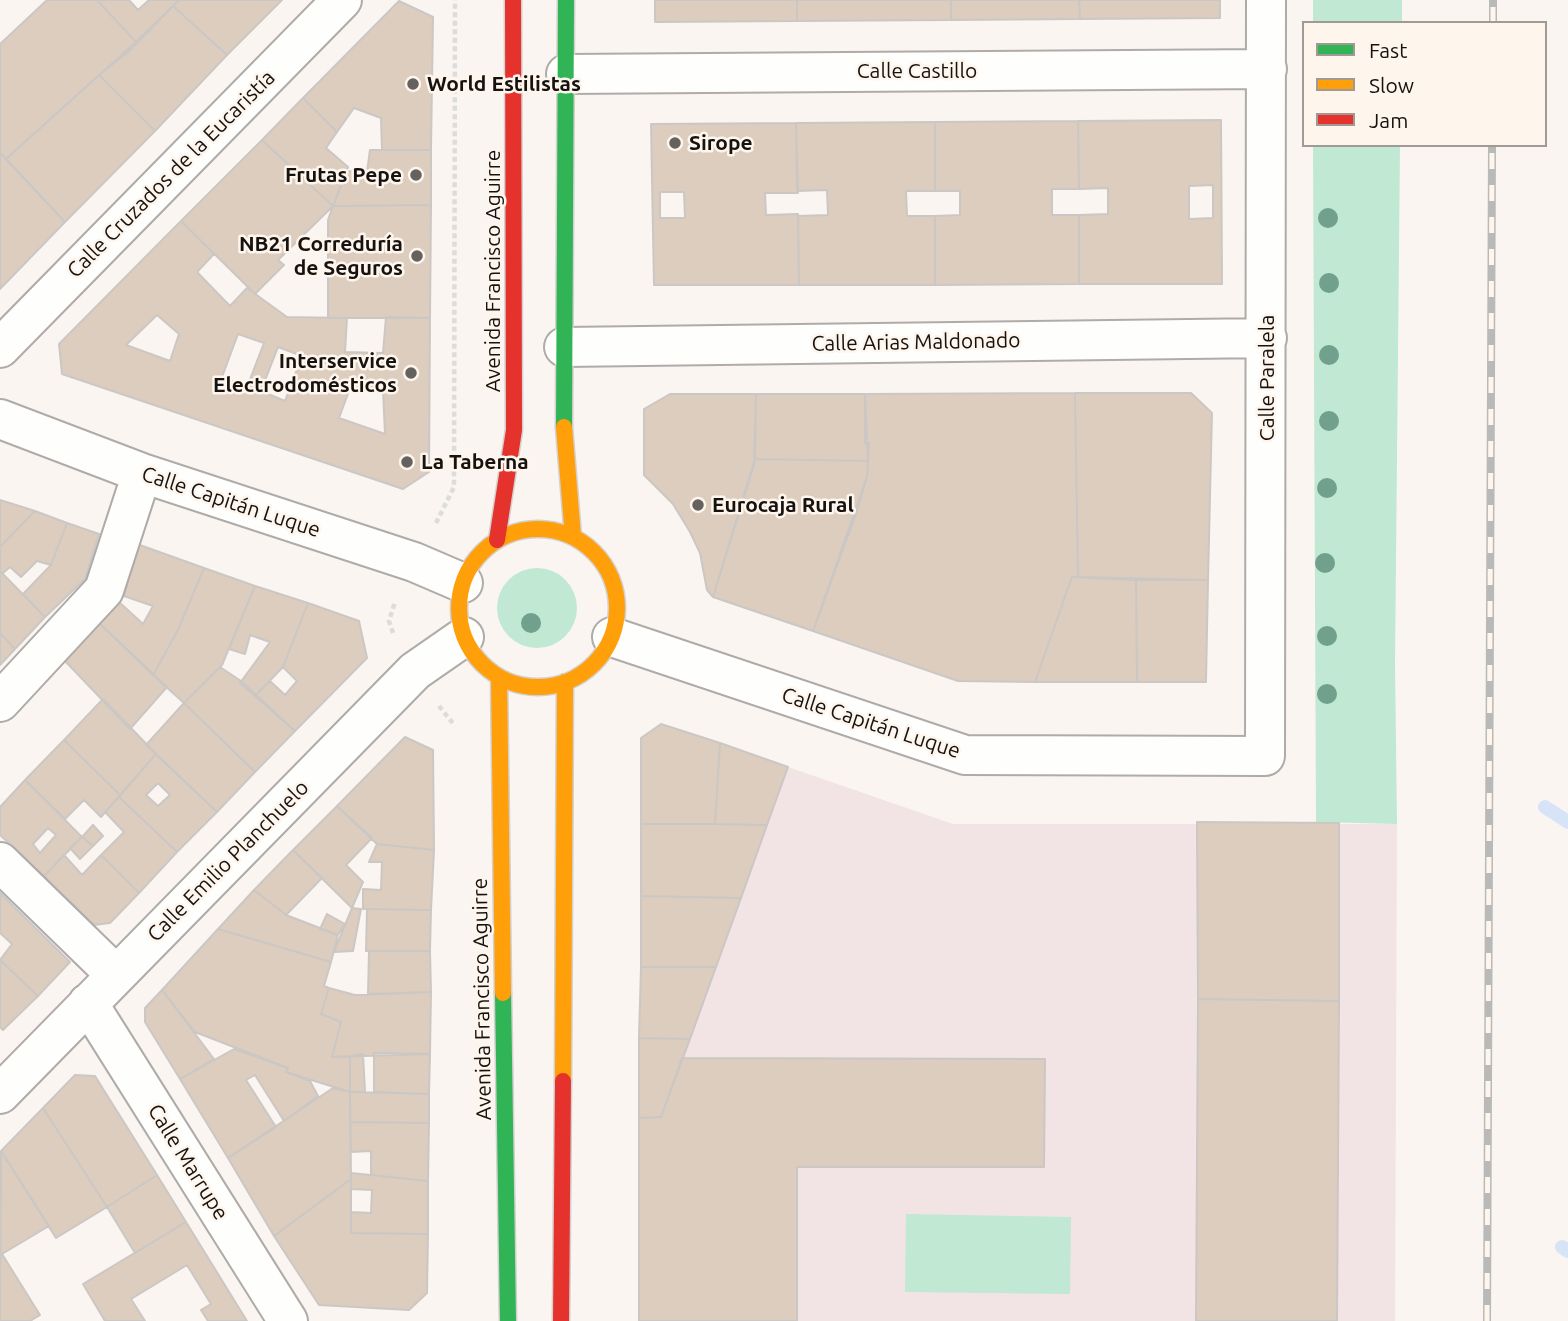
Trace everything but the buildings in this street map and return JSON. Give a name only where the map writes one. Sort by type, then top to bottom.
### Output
[{"type":"main road","name":"Avenida Francisco Aguirre","points":[[497,540],[514,430],[513,0]]},
{"type":"main road","points":[[566,0],[564,436],[573,537]]},
{"type":"main road","points":[[535,528],[573,537],[597,556],[613,582],[617,606],[612,637],[588,668],[565,682],[529,686],[499,677],[476,657],[464,637],[458,610],[463,583],[481,553],[497,540],[515,531],[535,528]]},
{"type":"main road","name":"Avenida Francisco Aguirre","points":[[499,677],[508,1321]]},
{"type":"main road","points":[[561,1321],[565,682]]},
{"type":"street","name":"Calle Cruzados de la Eucaristía","points":[[0,348],[342,0]]},
{"type":"street","name":"Calle Paralela","points":[[1265,756],[1266,0]]},
{"type":"street","name":"Calle Castillo","points":[[566,74],[1267,69]]},
{"type":"street","name":"Calle Arias Maldonado","points":[[564,347],[1267,338]]},
{"type":"street","name":"Calle Capitán Luque","points":[[0,419],[142,472],[414,562],[463,583]]},
{"type":"street","points":[[0,702],[104,590],[142,472]]},
{"type":"street","name":"Calle Emilio Planchuelo","points":[[0,1094],[415,671],[464,637]]},
{"type":"street","name":"Calle Capitán Luque","points":[[612,637],[965,755],[1265,756]]},
{"type":"street","points":[[0,862],[116,975]]},
{"type":"street","name":"Calle Marrupe","points":[[88,1003],[289,1321]]},
{"type":"shaded area","points":[[788,767],[953,824],[1397,824],[1395,1321],[639,1321],[639,1118],[661,1117]]},
{"type":"green space","points":[[1313,0],[1402,0],[1402,21],[1313,21]]},
{"type":"green space","points":[[1313,147],[1400,147],[1395,663],[1397,824],[1316,822]]},
{"type":"green space","points":[[529,568],[545,568],[566,579],[577,600],[577,616],[566,637],[545,648],[529,648],[515,642],[503,630],[497,616],[497,600],[503,586],[515,574]]},
{"type":"green space","points":[[906,1214],[1071,1217],[1070,1294],[905,1292]]},
{"type":"waterway","points":[[1545,807],[1568,822]]},
{"type":"waterway","points":[[1562,1247],[1568,1251]]},
{"type":"railway","points":[[1493,0],[1493,21]]},
{"type":"railway","points":[[1487,1321],[1492,147]]},
{"type":"traffic: fast","points":[[564,427],[566,0]]},
{"type":"traffic: fast","points":[[503,993],[508,1321]]},
{"type":"traffic: slow","points":[[564,427],[573,537]]},
{"type":"traffic: slow","points":[[538,529],[568,535],[594,552],[611,578],[617,608],[611,638],[594,664],[568,681],[538,687],[508,681],[482,664],[465,638],[459,608],[465,578],[482,552],[508,535],[538,529]]},
{"type":"traffic: slow","points":[[499,677],[503,993]]},
{"type":"traffic: slow","points":[[563,1081],[565,682]]},
{"type":"traffic: jam","points":[[497,540],[514,430],[513,0]]},
{"type":"traffic: jam","points":[[561,1321],[563,1081]]},
{"type":"place","name":"World Estilistas","points":[[413,84]]},
{"type":"place","name":"Sirope","points":[[675,143]]},
{"type":"place","name":"Frutas Pepe","points":[[416,175]]},
{"type":"place","name":"NB21 Correduría de Seguros","points":[[417,256]]},
{"type":"place","name":"Interservice Electrodomésticos","points":[[411,373]]},
{"type":"place","name":"La Taberna","points":[[407,462]]},
{"type":"place","name":"Eurocaja Rural","points":[[698,505]]}]
